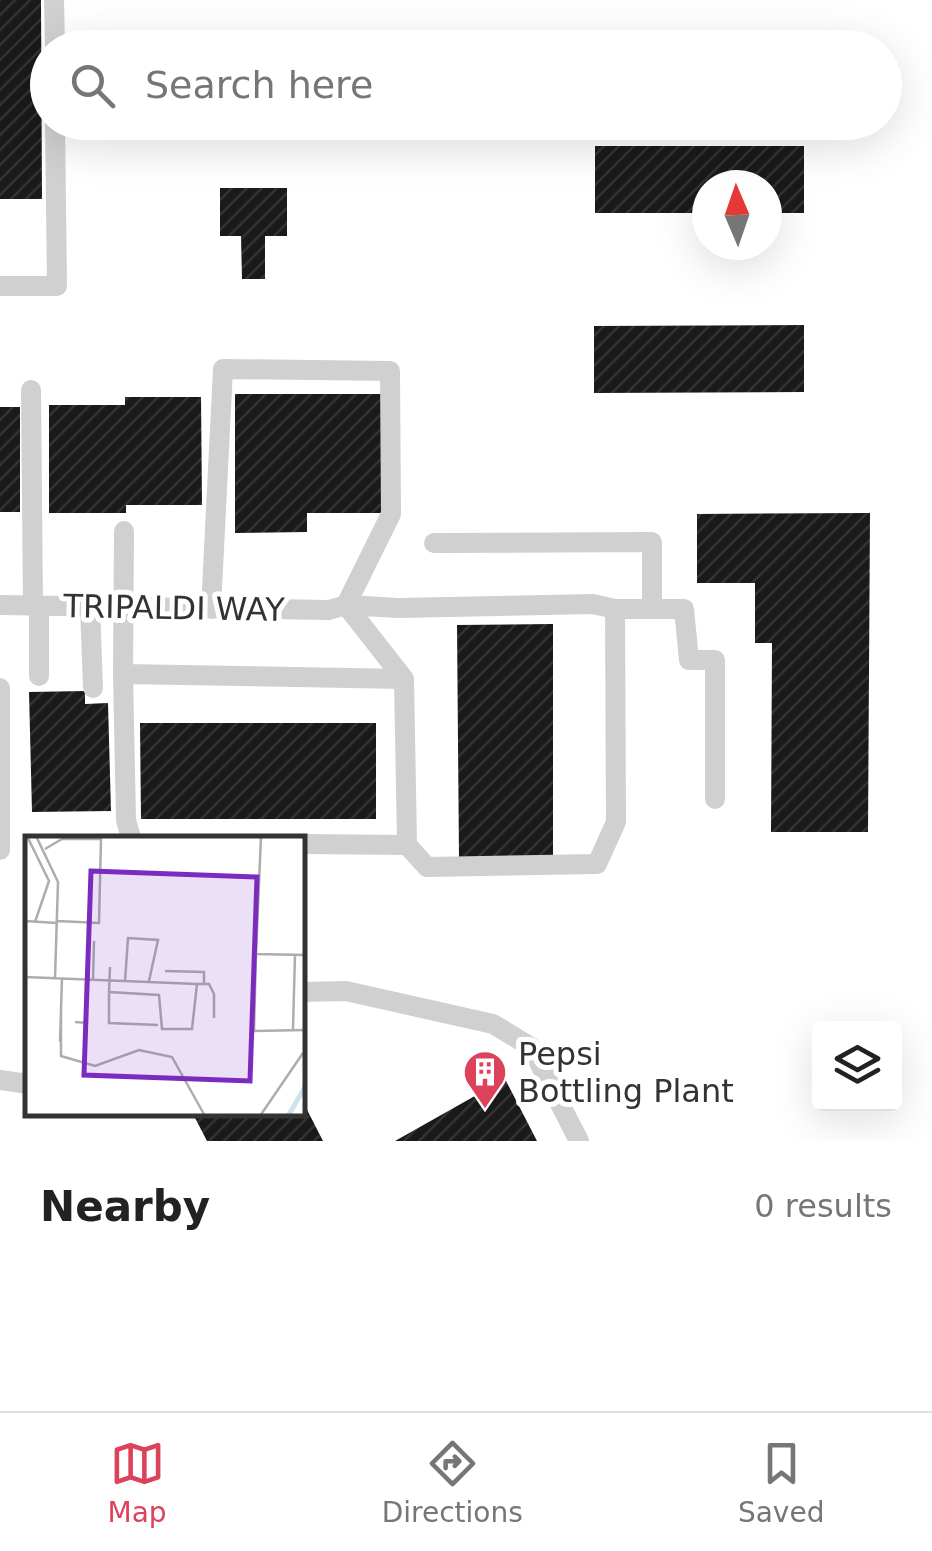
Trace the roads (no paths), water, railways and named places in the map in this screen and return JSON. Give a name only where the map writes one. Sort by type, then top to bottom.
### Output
[{"type":"street","points":[[54,0],[55,30]]},
{"type":"street","points":[[0,286],[56,286],[55,140]]},
{"type":"street","points":[[211,608],[223,368],[390,371],[391,514],[346,605],[404,679],[408,844],[427,867],[597,864],[616,822],[615,609]]},
{"type":"street","points":[[32,390],[38,676]]},
{"type":"street","points":[[124,531],[126,820],[130,836]]},
{"type":"street","points":[[434,542],[652,542],[652,608],[684,610],[689,660],[715,660],[715,799]]},
{"type":"street","name":"TRIPALDI WAY","points":[[0,605],[329,610],[346,605],[398,608],[593,604],[615,609],[652,608]]},
{"type":"street","points":[[90,606],[93,688]]},
{"type":"street","points":[[123,674],[404,679]]},
{"type":"street","points":[[0,688],[0,850]]},
{"type":"street","points":[[305,844],[408,844]]},
{"type":"street","points":[[305,992],[346,990],[493,1024],[530,1047],[579,1141]]},
{"type":"street","points":[[0,1080],[25,1084]]},
{"type":"place","name":"Pepsi Bottling Plant","points":[[485,1110]]}]
